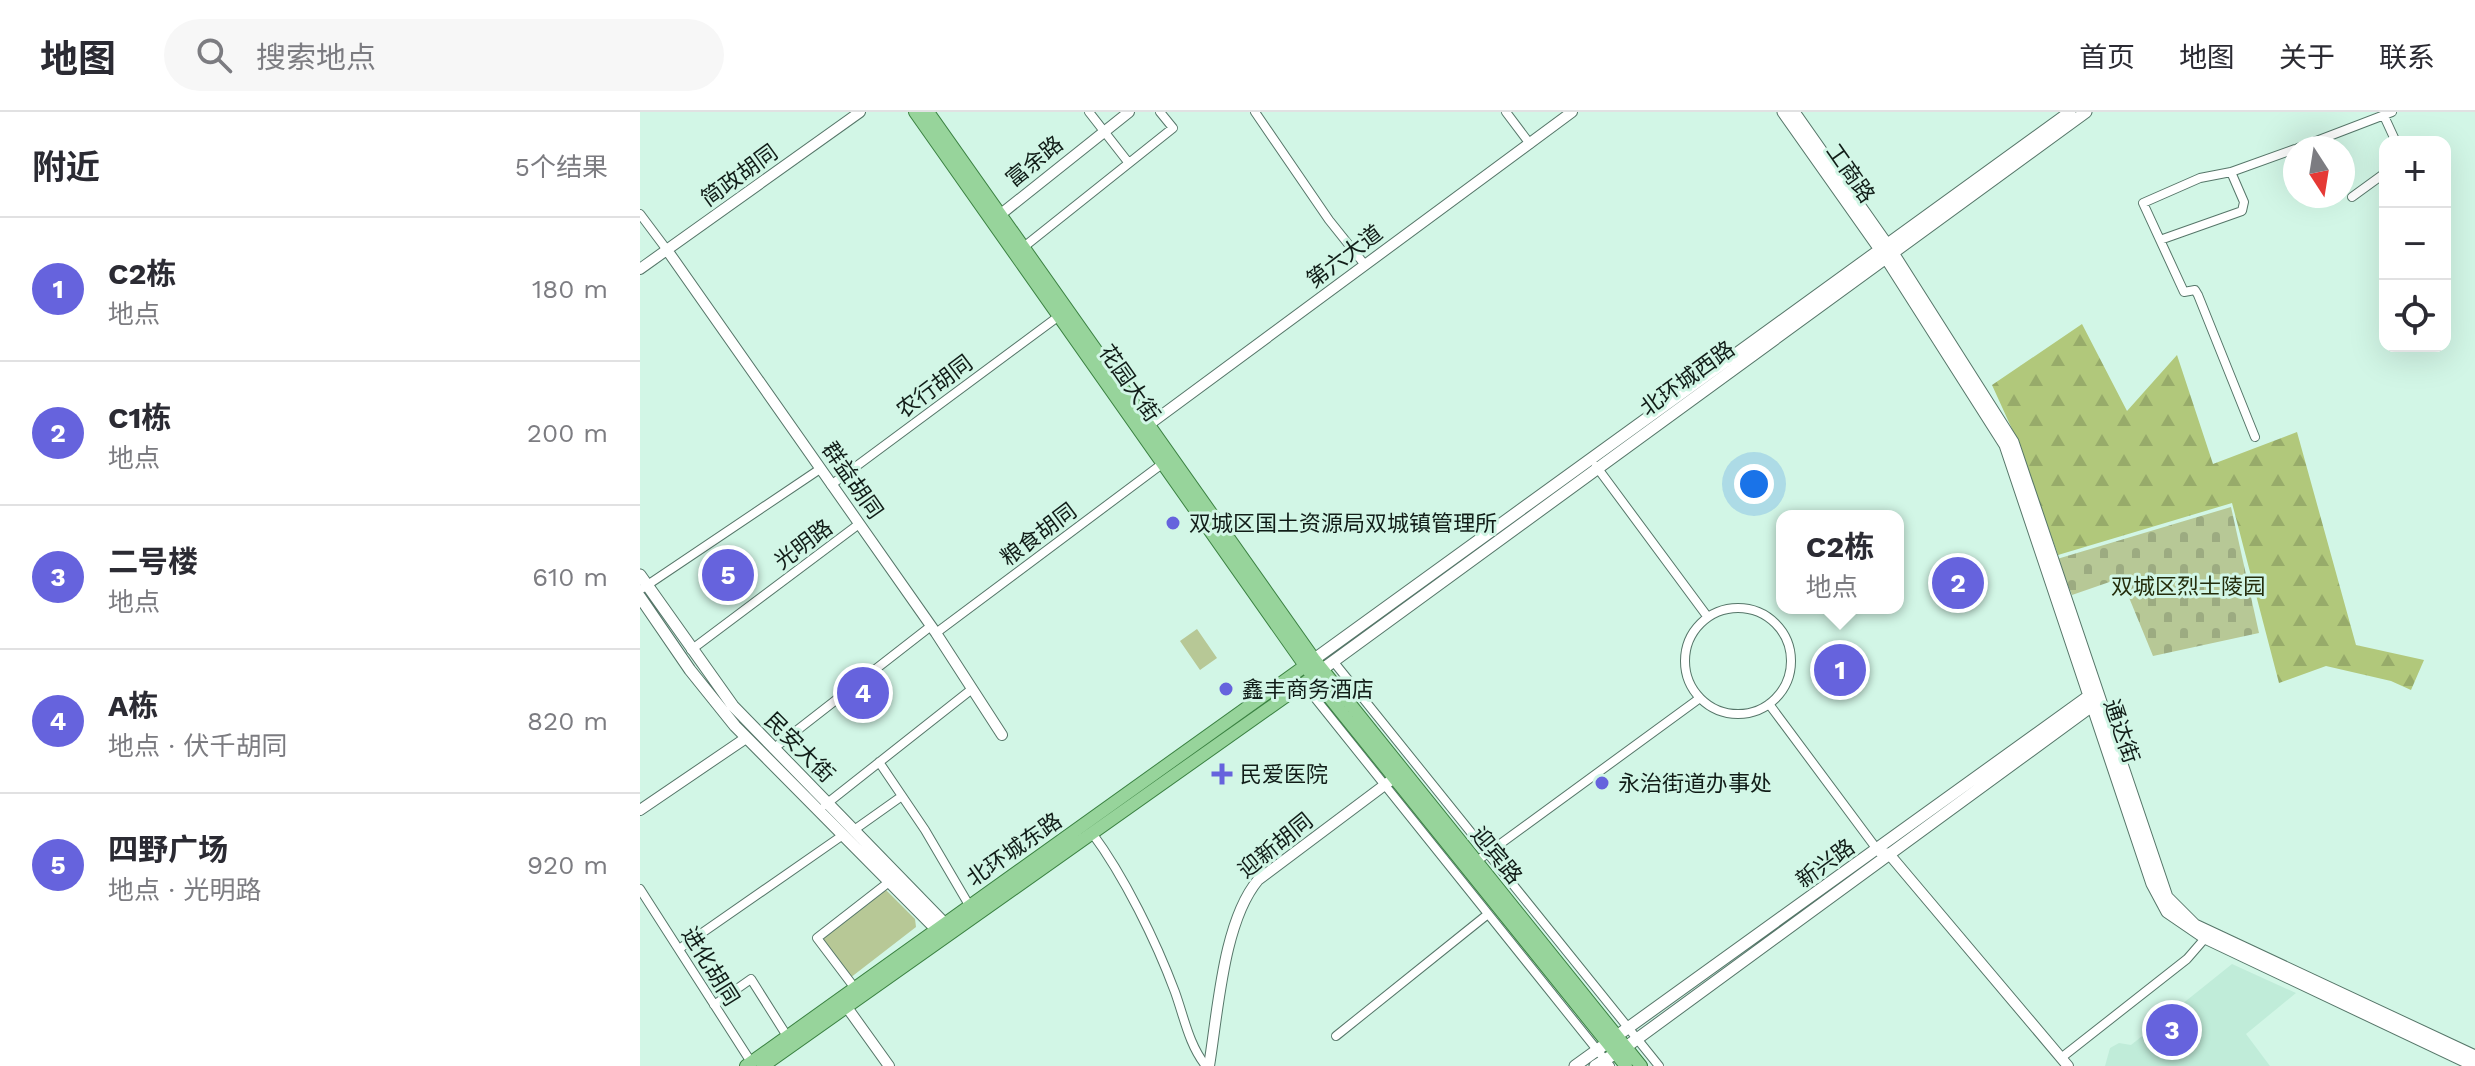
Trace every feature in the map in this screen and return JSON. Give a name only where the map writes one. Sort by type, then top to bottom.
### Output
[{"type":"main road","name":"花园大街","points":[[915,112],[996,218]]},
{"type":"main road","name":"花园大街","points":[[928,112],[1019,252],[1145,428],[1311,671]]},
{"type":"main road","name":"工商路","points":[[1783,112],[1887,251]]},
{"type":"main road","name":"工商路","points":[[1794,112],[1887,251]]},
{"type":"main road","name":"北环城西路","points":[[1887,251],[2070,112]]},
{"type":"main road","name":"北环城西路","points":[[1311,671],[1887,251],[2086,112]]},
{"type":"main road","name":"通达街","points":[[1887,251],[2013,442],[2094,698],[2167,897],[2185,917],[2208,935],[2475,1066]]},
{"type":"main road","name":"花园大街","points":[[1019,252],[1059,316],[1145,428],[1162,464],[1311,671]]},
{"type":"main road","name":"北环城西路","points":[[1311,671],[1333,661],[1594,463]]},
{"type":"main road","name":"民安大街","points":[[642,583],[733,706],[823,807],[944,930]]},
{"type":"main road","name":"民安大街","points":[[640,597],[690,670],[746,738],[823,807]]},
{"type":"main road","name":"迎宾路","points":[[1311,671],[1389,781],[1477,861],[1489,908],[1614,1049],[1641,1066]]},
{"type":"main road","name":"迎宾路","points":[[1311,671],[1477,861],[1626,1066]]},
{"type":"main road","name":"北环城东路","points":[[753,1065],[854,987],[1092,833],[1311,671]]},
{"type":"main road","name":"北环城东路","points":[[753,1065],[846,1006],[944,930],[969,905],[1311,671]]},
{"type":"main road","name":"新兴路","points":[[1575,1066],[1614,1049],[2094,698]]},
{"type":"main road","name":"民安大街","points":[[848,833],[889,882],[944,930]]},
{"type":"main road","name":"通达街","points":[[2208,935],[2475,1056]]},
{"type":"street","name":"简政胡同","points":[[640,269],[860,112]]},
{"type":"street","points":[[1089,112],[1128,162]]},
{"type":"street","name":"富余路","points":[[1103,131],[1115,112]]},
{"type":"street","name":"富余路","points":[[996,218],[1129,112]]},
{"type":"street","points":[[1019,252],[1173,128],[1160,112]]},
{"type":"street","points":[[1255,112],[1329,220],[1365,265]]},
{"type":"street","points":[[1506,112],[1530,144]]},
{"type":"street","name":"第六大道","points":[[1145,428],[1572,112]]},
{"type":"street","points":[[2331,136],[2388,114],[2394,136]]},
{"type":"street","points":[[2255,437],[2198,295],[2195,290],[2184,292],[2144,208],[2146,199],[2200,178],[2231,172],[2283,154]]},
{"type":"street","points":[[2160,240],[2242,211],[2244,202],[2231,172]]},
{"type":"street","points":[[2355,195],[2379,177]]},
{"type":"street","points":[[640,214],[667,250]]},
{"type":"street","name":"群益胡同","points":[[667,250],[933,630],[1002,735]]},
{"type":"street","name":"农行胡同","points":[[831,485],[1059,316]]},
{"type":"street","points":[[1594,463],[1707,616]]},
{"type":"street","name":"粮食胡同","points":[[773,749],[1162,464]]},
{"type":"street","points":[[642,583],[820,469]]},
{"type":"street","name":"光明路","points":[[691,650],[859,524]]},
{"type":"street","points":[[1743,607],[1760,612],[1781,630],[1791,655],[1790,674],[1782,691],[1769,704],[1737,714],[1721,711],[1700,698],[1686,676],[1684,660],[1695,628],[1707,616],[1724,609],[1743,607]]},
{"type":"street","points":[[1333,661],[1477,861],[1700,698]]},
{"type":"street","points":[[823,807],[972,689]]},
{"type":"street","points":[[1769,704],[1883,853],[2065,1062],[2187,959],[2208,935]]},
{"type":"street","points":[[640,810],[746,738]]},
{"type":"street","points":[[879,762],[969,905]]},
{"type":"street","points":[[1336,1036],[1489,908],[1389,781]]},
{"type":"street","name":"迎新胡同","points":[[1208,1066],[1226,963],[1245,895],[1258,880],[1389,781]]},
{"type":"street","points":[[679,949],[902,796]]},
{"type":"street","points":[[1092,833],[1115,864],[1174,991],[1198,1056],[1208,1066]]},
{"type":"street","points":[[854,987],[817,938],[889,882]]},
{"type":"street","name":"进化胡同","points":[[640,889],[753,1065]]},
{"type":"street","points":[[714,1005],[751,979],[787,1036]]},
{"type":"street","points":[[846,1006],[889,1066]]},
{"type":"street","points":[[1614,1049],[1659,1066]]},
{"type":"shaded area","points":[[2232,964],[2296,993],[2246,1034],[2270,1066],[2105,1066],[2110,1048],[2119,1043],[2131,1045]]},
{"type":"green space","points":[[2082,324],[2127,411],[2177,355],[2213,464],[2297,432],[2356,645],[2424,660],[2411,690],[2391,681],[2326,666],[2279,683],[2232,503],[2058,555],[2017,440],[1992,385]]},
{"type":"green space","name":"双城区烈士陵园","points":[[2231,507],[2259,633],[2153,656],[2121,578],[2072,595],[2057,559]]},
{"type":"green space","points":[[1197,629],[1217,658],[1200,670],[1180,641]]},
{"type":"green space","points":[[885,889],[915,919],[916,927],[850,978],[820,939]]},
{"type":"place","name":"双城区国土资源局双城镇管理所","points":[[1173,523]]},
{"type":"place","name":"四野广场","points":[[728,575]]},
{"type":"place","name":"C1栋","points":[[1958,583]]},
{"type":"place","name":"C2栋","points":[[1840,670]]},
{"type":"place","name":"鑫丰商务酒店","points":[[1226,689]]},
{"type":"place","name":"A栋","points":[[863,693]]},
{"type":"place","name":"民爱医院","points":[[1222,774]]},
{"type":"place","name":"永治街道办事处","points":[[1602,783]]},
{"type":"place","name":"二号楼","points":[[2172,1030]]}]
